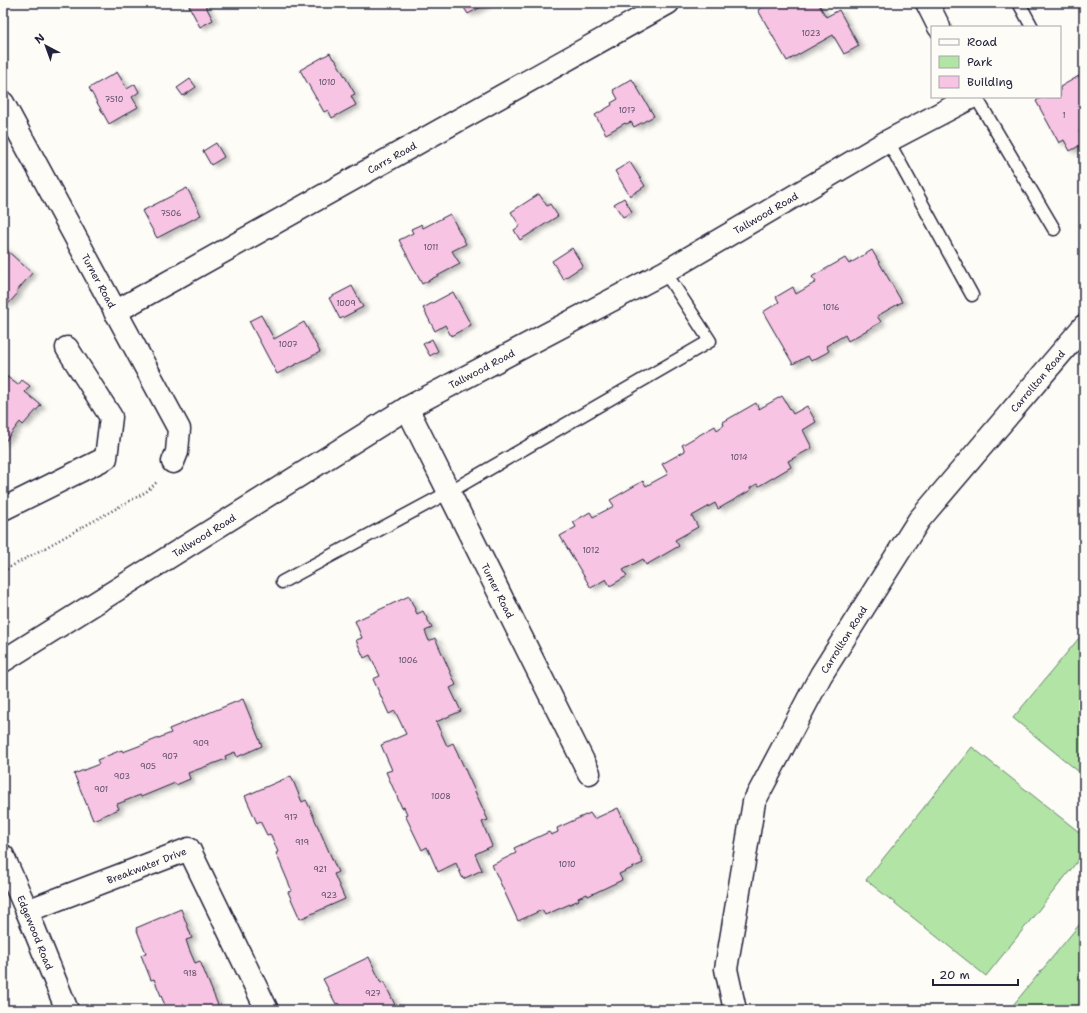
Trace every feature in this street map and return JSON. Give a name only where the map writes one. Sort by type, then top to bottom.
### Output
[{"type":"street","name":"Carrs Road","points":[[115,312],[668,3]]},
{"type":"street","points":[[927,3],[938,26]]},
{"type":"street","name":"Tallwood Road","points":[[3,661],[407,408],[665,272],[888,141],[970,98]]},
{"type":"street","name":"Turner Road","points":[[3,103],[179,429],[177,452],[167,470]]},
{"type":"street","name":"Carrollton Road","points":[[735,1010],[726,969],[754,802],[821,676],[919,520],[1084,326]]},
{"type":"street","points":[[3,508],[106,458],[111,417],[67,348]]},
{"type":"street","name":"Turner Road","points":[[407,408],[589,773]]},
{"type":"street","name":"Breakwater Drive","points":[[28,911],[189,849],[267,1010]]},
{"type":"street","name":"Edgewood Road","points":[[3,856],[28,911],[66,1010]]},
{"type":"lane","points":[[1019,3],[1031,26]]},
{"type":"lane","points":[[977,98],[1054,229]]},
{"type":"lane","points":[[888,141],[972,295]]},
{"type":"lane","points":[[282,582],[449,492],[710,341],[665,272]]},
{"type":"path","points":[[3,571],[146,492],[167,470]]},
{"type":"green space","points":[[1084,632],[1084,776],[1013,718]]},
{"type":"green space","points":[[972,747],[1084,836],[1084,853],[986,976],[866,880]]},
{"type":"green space","points":[[1084,919],[1084,1010],[1009,1010]]},
{"type":"building","points":[[194,3],[204,3],[213,20],[200,27],[189,6]]},
{"type":"building","points":[[461,3],[488,3],[468,14]]},
{"type":"building","points":[[770,3],[818,3],[826,17],[839,10],[859,46],[844,54],[833,35],[787,61],[758,10]]},
{"type":"building","points":[[330,53],[355,94],[351,96],[356,105],[332,118],[328,110],[324,112],[300,70]]},
{"type":"building","points":[[117,72],[127,89],[135,84],[139,92],[132,97],[138,107],[109,124],[89,88]]},
{"type":"building","points":[[1084,73],[1084,129],[1079,131],[1084,143],[1070,151],[1064,140],[1059,143],[1036,101],[1040,98],[1061,98],[1061,86]]},
{"type":"building","points":[[190,79],[196,87],[183,96],[177,88]]},
{"type":"building","points":[[632,79],[654,116],[634,127],[631,122],[625,123],[606,134],[595,115],[612,105],[611,103],[618,99],[613,90]]},
{"type":"building","points":[[216,143],[224,157],[211,165],[203,151]]},
{"type":"building","points":[[630,162],[645,186],[630,196],[615,171]]},
{"type":"building","points":[[187,188],[201,215],[157,238],[142,211]]},
{"type":"building","points":[[539,194],[547,206],[550,204],[558,216],[520,240],[514,230],[520,226],[511,212]]},
{"type":"building","points":[[624,198],[632,212],[623,217],[614,204]]},
{"type":"building","points":[[450,214],[466,244],[452,251],[460,264],[422,284],[399,240],[413,233],[411,229],[421,224],[423,228]]},
{"type":"building","points":[[3,247],[32,273],[16,292],[18,293],[9,303],[7,302],[3,306]]},
{"type":"building","points":[[572,248],[583,266],[563,279],[552,261]]},
{"type":"building","points":[[872,250],[902,302],[877,316],[881,322],[848,341],[845,335],[826,346],[829,351],[826,353],[811,361],[808,356],[793,364],[763,312],[779,302],[776,297],[793,287],[796,294],[816,282],[812,277],[813,276],[845,258],[849,264]]},
{"type":"building","points":[[352,286],[363,307],[340,319],[329,298]]},
{"type":"building","points":[[453,292],[471,325],[451,336],[445,325],[435,331],[423,308]]},
{"type":"building","points":[[261,315],[274,339],[304,322],[320,352],[277,374],[249,321]]},
{"type":"building","points":[[432,339],[438,351],[430,356],[423,344]]},
{"type":"building","points":[[6,376],[18,385],[22,380],[30,386],[25,392],[41,405],[23,425],[20,422],[3,444],[3,380]]},
{"type":"building","points":[[782,396],[793,414],[807,406],[816,422],[803,430],[812,448],[788,461],[791,467],[759,486],[757,484],[750,488],[751,490],[718,509],[715,503],[692,516],[698,527],[675,540],[679,546],[646,565],[643,559],[623,570],[627,576],[610,586],[606,579],[591,588],[560,536],[576,527],[573,522],[590,512],[593,517],[614,506],[610,500],[643,481],[646,486],[668,474],[662,464],[685,451],[682,445],[715,426],[717,430],[724,425],[723,422],[756,403],[759,409]]},
{"type":"building","points":[[409,596],[417,614],[423,611],[432,628],[425,631],[429,641],[435,638],[456,685],[450,688],[461,711],[436,722],[447,746],[453,743],[488,820],[482,822],[492,846],[475,854],[482,870],[463,879],[456,863],[438,872],[427,847],[422,850],[405,815],[407,814],[404,807],[402,808],[386,772],[392,770],[381,745],[406,734],[395,711],[389,714],[373,679],[380,676],[370,655],[364,658],[356,640],[362,638],[355,621]]},
{"type":"building","points":[[243,699],[262,746],[237,757],[235,752],[225,756],[226,759],[188,773],[190,779],[117,804],[119,809],[93,820],[74,774],[99,764],[97,760],[122,750],[123,752],[171,733],[169,729]]},
{"type":"building","points":[[291,776],[302,802],[306,800],[308,804],[338,872],[334,874],[345,899],[300,919],[288,892],[292,891],[276,853],[278,852],[271,835],[267,835],[260,821],[257,823],[245,796]]},
{"type":"building","points":[[618,808],[643,863],[619,874],[622,880],[588,896],[587,894],[578,898],[579,900],[545,915],[542,910],[518,921],[492,865],[516,853],[514,848],[549,832],[551,835],[558,832],[557,828],[590,813],[594,819]]},
{"type":"building","points":[[181,909],[192,938],[186,940],[189,949],[195,963],[200,961],[220,1010],[167,1010],[154,979],[151,980],[141,955],[146,953],[136,928]]},
{"type":"building","points":[[369,957],[381,983],[384,982],[396,1007],[390,1010],[343,1010],[339,1003],[336,1004],[323,979]]}]
